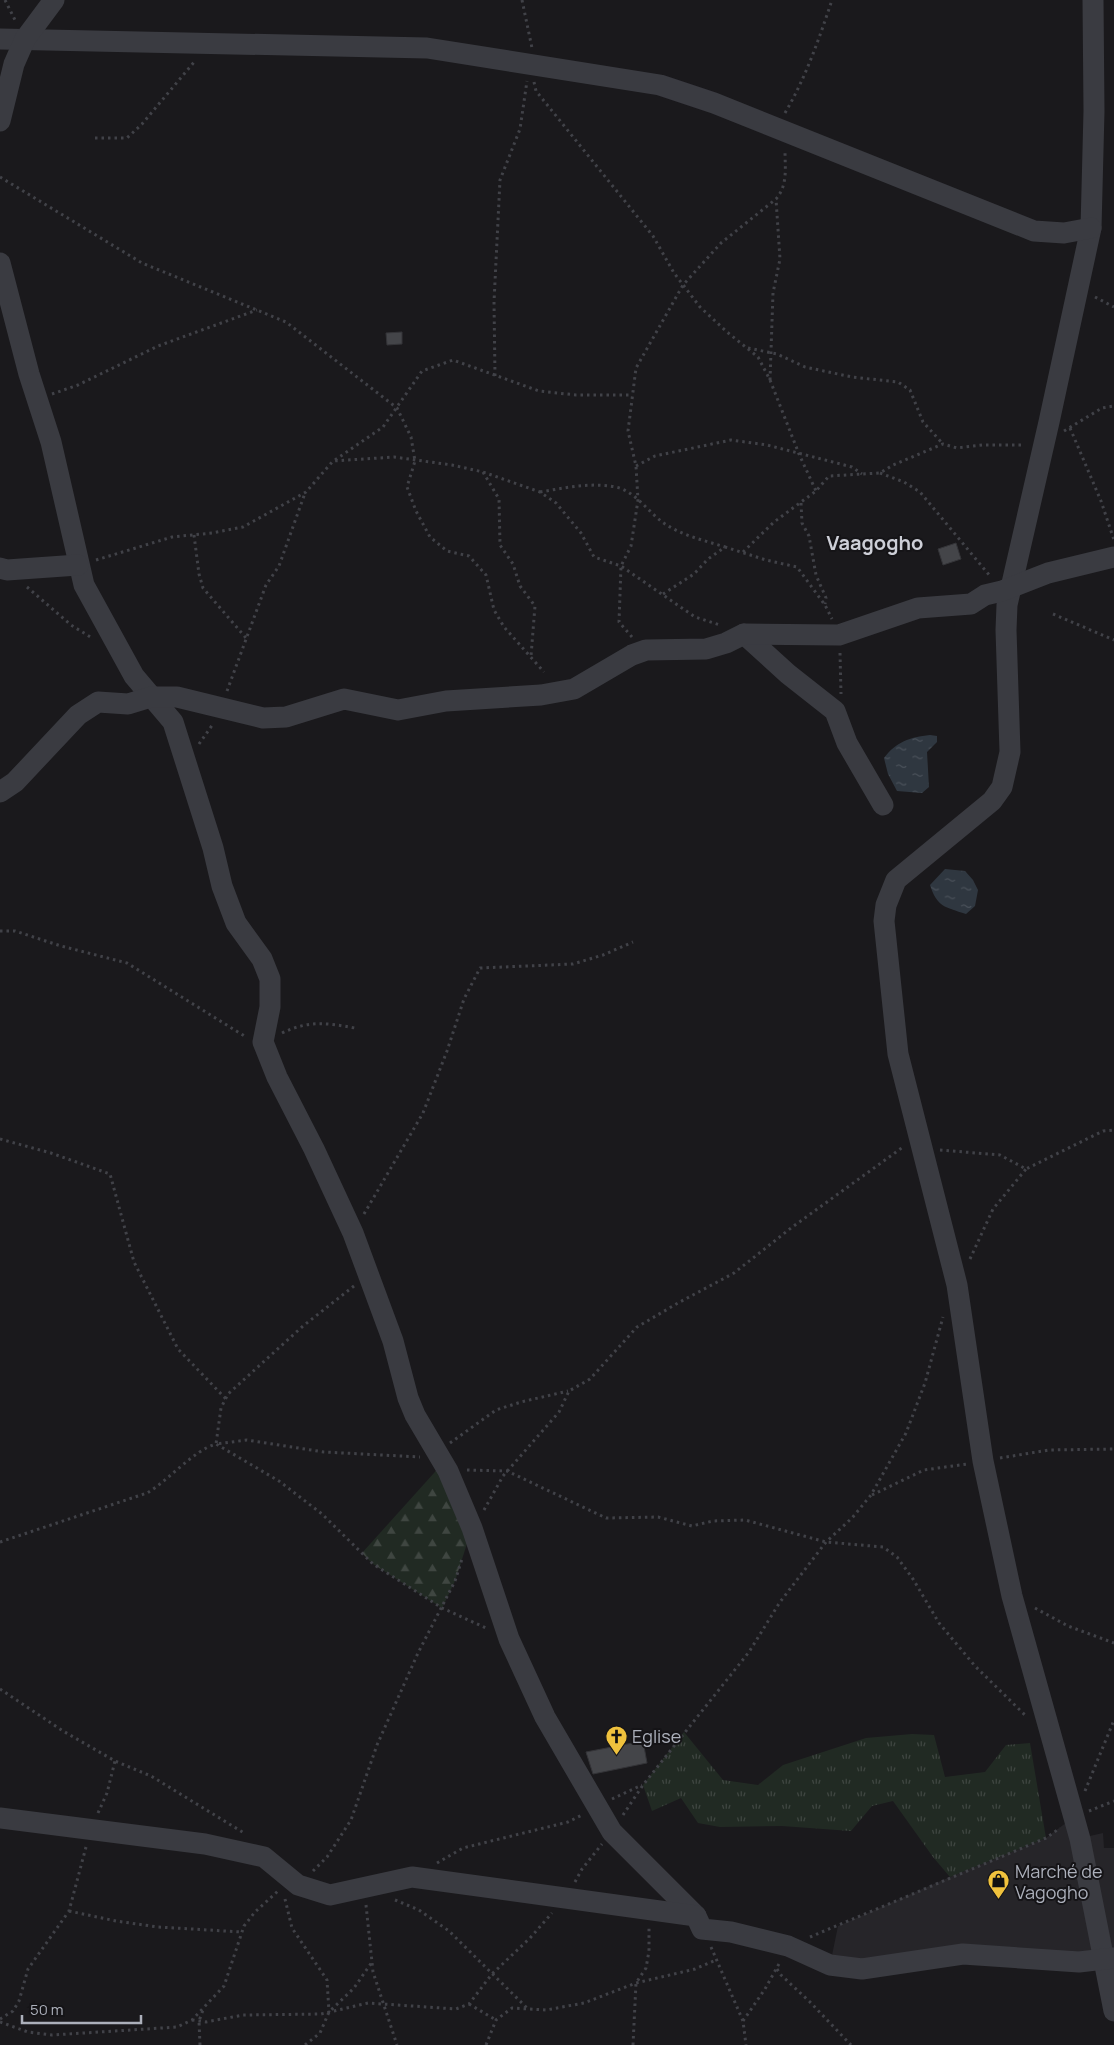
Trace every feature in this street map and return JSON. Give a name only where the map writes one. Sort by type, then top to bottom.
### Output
[{"type":"street","points":[[0,121],[14,64],[25,40],[54,0]]},
{"type":"street","points":[[1093,0],[1094,111],[1091,228],[1045,439],[1007,589],[1006,630],[1010,752],[1002,787],[992,801],[896,880],[886,905],[884,921],[898,1054],[957,1285],[983,1461],[1012,1596],[1075,1816],[1108,1959],[1114,2011]]},
{"type":"street","points":[[0,40],[427,48],[660,85],[714,103],[1034,231],[1064,234],[1091,228]]},
{"type":"street","points":[[0,263],[51,442],[84,585],[134,676],[173,722],[213,848],[222,886],[236,923],[262,959],[270,979],[270,1007],[263,1042],[277,1076],[353,1233],[393,1342],[412,1406],[448,1471],[472,1528],[509,1639],[546,1717],[612,1832],[699,1922]]},
{"type":"street","points":[[0,792],[15,782],[78,715],[98,702],[128,704],[151,697],[177,698],[263,718],[286,717],[344,699],[398,710],[446,701],[541,695],[574,689],[632,655],[646,650],[706,648],[726,643],[744,634],[839,635],[918,608],[971,604],[985,595],[1070,566],[1114,557]]},
{"type":"street","points":[[3,569],[78,565]]},
{"type":"street","points":[[744,634],[788,674],[835,711],[847,743],[883,805]]},
{"type":"street","points":[[0,1818],[205,1844],[264,1857],[291,1887],[330,1895],[412,1877],[648,1910],[788,1946],[830,1965],[862,1969],[963,1954],[1080,1962],[1108,1959]]},
{"type":"path","points":[[495,376],[494,302],[500,180],[520,129],[533,44],[522,0]]},
{"type":"path","points":[[633,637],[619,622],[621,566],[630,546],[638,500],[636,466],[628,431],[636,368],[683,285],[720,244],[776,199],[782,192],[785,179],[785,131],[783,116],[801,85],[818,43],[832,0]]},
{"type":"path","points":[[95,138],[127,138],[142,124],[209,44]]},
{"type":"path","points":[[530,64],[536,91],[653,236],[683,285],[700,306],[758,357],[770,380],[799,454],[816,491]]},
{"type":"path","points":[[0,177],[142,263],[286,322],[396,408],[411,437],[415,461],[407,487],[416,511],[430,537],[447,551],[469,556],[486,576],[494,610],[504,627],[544,672]]},
{"type":"path","points":[[770,380],[773,293],[780,259],[776,199]]},
{"type":"path","points":[[38,400],[78,385],[158,346],[257,310]]},
{"type":"path","points":[[747,348],[770,352],[805,367],[852,377],[898,382],[910,390],[923,422],[943,444],[957,448],[982,445],[1031,445],[1070,429],[1102,408],[1114,406]]},
{"type":"path","points":[[78,565],[172,537],[243,527],[306,492],[334,461],[383,428],[422,371],[435,365],[453,360],[538,391],[576,395],[632,395]]},
{"type":"path","points":[[1068,420],[1070,429],[1101,500],[1114,541]]},
{"type":"path","points":[[636,466],[655,456],[731,440],[767,445],[852,467],[863,475]]},
{"type":"path","points":[[743,552],[774,522],[801,504],[816,491],[829,476],[880,473],[893,465],[943,444]]},
{"type":"path","points":[[334,461],[394,457],[452,464],[483,472],[540,492],[556,503],[581,533],[594,556],[621,566],[696,617],[744,634]]},
{"type":"path","points":[[483,472],[499,499],[500,545],[513,564],[520,586],[535,606],[531,656]]},
{"type":"path","points":[[880,473],[904,482],[920,492],[1007,589]]},
{"type":"path","points":[[540,492],[590,484],[618,487],[638,500],[662,522],[683,534],[797,566],[825,605],[839,635],[842,691],[835,711]]},
{"type":"path","points":[[220,709],[266,585],[279,566],[306,492]]},
{"type":"path","points":[[801,504],[802,523],[809,536],[816,575],[826,598],[825,605]]},
{"type":"path","points":[[194,535],[199,574],[203,588],[247,639]]},
{"type":"path","points":[[662,594],[694,574],[708,559],[725,547]]},
{"type":"path","points":[[3,569],[71,625],[93,639]]},
{"type":"path","points":[[1052,614],[1114,640]]},
{"type":"path","points":[[0,931],[15,931],[61,946],[127,963],[247,1038],[263,1042],[295,1027],[322,1022],[355,1028]]},
{"type":"path","points":[[353,1233],[423,1113],[447,1051],[464,999],[480,968],[573,964],[603,955],[633,942]]},
{"type":"path","points":[[969,1260],[993,1209],[1026,1169],[1103,1131],[1114,1130]]},
{"type":"path","points":[[0,1139],[51,1153],[110,1174],[134,1262],[178,1349],[226,1399]]},
{"type":"path","points":[[0,1542],[147,1493],[162,1484],[206,1447],[216,1444],[247,1440],[324,1452],[424,1457],[437,1452],[496,1410],[569,1391],[590,1379],[637,1327],[734,1273],[833,1197],[920,1144],[942,1150],[1000,1155],[1026,1169]]},
{"type":"path","points":[[216,1444],[221,1408],[228,1394],[303,1326],[368,1274]]},
{"type":"path","points":[[192,2020],[206,2022],[244,2015],[321,2014],[368,2003],[456,2009],[469,2004],[492,1974],[530,1938],[565,1898],[582,1868],[612,1832],[643,1785],[749,1652],[780,1602],[826,1542],[852,1518],[870,1495],[906,1433],[924,1383],[946,1311]]},
{"type":"path","points":[[472,1528],[508,1471],[559,1412],[569,1391]]},
{"type":"path","points":[[216,1444],[279,1481],[322,1514],[373,1564],[442,1608],[509,1639]]},
{"type":"path","points":[[448,1471],[478,1469],[508,1471],[606,1518],[658,1516],[692,1526],[713,1521],[745,1520],[826,1542],[883,1547],[897,1557],[913,1579],[939,1623],[975,1666],[1025,1716],[1052,1738]]},
{"type":"path","points":[[0,2020],[28,2032],[52,2035],[177,2027],[192,2020],[224,1986],[244,1926],[255,1912],[274,1892],[291,1887],[327,1857],[351,1820],[377,1745],[418,1653],[455,1581],[464,1554]]},
{"type":"path","points":[[1012,1596],[1068,1626],[1114,1643]]},
{"type":"path","points":[[0,1689],[115,1761],[151,1776],[242,1832],[264,1857]]},
{"type":"path","points":[[1075,1816],[1114,1720]]},
{"type":"path","points":[[0,2020],[13,2011],[28,1969],[69,1911],[91,1829],[107,1793],[115,1761]]},
{"type":"path","points":[[412,1877],[463,1848],[568,1822],[597,1806],[643,1785]]},
{"type":"path","points":[[742,2021],[777,1969],[788,1946],[1046,1838],[1075,1816],[1114,1801]]},
{"type":"path","points":[[291,1887],[292,1928],[327,1980],[328,2012],[320,2033],[304,2045]]},
{"type":"path","points":[[396,2045],[373,1972],[364,1887],[419,1910],[449,1931],[528,2009]]},
{"type":"path","points":[[633,2045],[636,1983],[646,1968],[649,1951],[648,1910]]},
{"type":"path","points":[[69,1911],[116,1921],[158,1927],[242,1932]]},
{"type":"path","points":[[699,1922],[742,2021],[746,2045]]},
{"type":"path","points":[[486,2045],[496,2020],[512,2008],[546,2010],[584,2003],[636,1983],[695,1969],[716,1960]]},
{"type":"path","points":[[328,2012],[354,1988],[372,1962]]},
{"type":"path","points":[[777,1969],[780,1975],[810,2002],[851,2045]]},
{"type":"path","points":[[469,2004],[496,2020]]},
{"type":"path","points":[[200,2045],[199,2021],[204,2007]]},
{"type":"shaded area","points":[[1075,1816],[1081,1838],[1103,1833],[1104,1848],[1114,1848],[1114,1958],[830,1965],[838,1926],[1046,1838]]},
{"type":"green space","points":[[443,1463],[472,1528],[455,1581],[442,1608],[373,1564],[362,1553]]},
{"type":"green space","points":[[684,1732],[723,1780],[758,1785],[783,1765],[866,1738],[912,1734],[934,1735],[945,1777],[985,1772],[1006,1745],[1030,1743],[1046,1838],[950,1877],[933,1857],[893,1801],[872,1806],[851,1831],[782,1826],[720,1827],[698,1823],[681,1798],[652,1811],[643,1785]]},
{"type":"water","points":[[930,735],[937,736],[937,742],[927,752],[929,787],[922,793],[897,791],[888,774],[884,758],[893,748],[904,741]]},
{"type":"water","points":[[945,869],[965,871],[973,880],[978,890],[975,906],[966,914],[943,905],[933,892],[930,885]]},
{"type":"building","points":[[402,332],[402,344],[387,345],[386,333]]},
{"type":"building","points":[[956,543],[961,559],[943,565],[938,549]]},
{"type":"building","points":[[643,1741],[647,1763],[593,1774],[586,1752]]},
{"type":"place","name":"Eglise","points":[[616,1755]]},
{"type":"place","name":"Marché de Vagogho","points":[[999,1900]]},
{"type":"district","name":"Vaagogho","points":[[875,542]]}]
